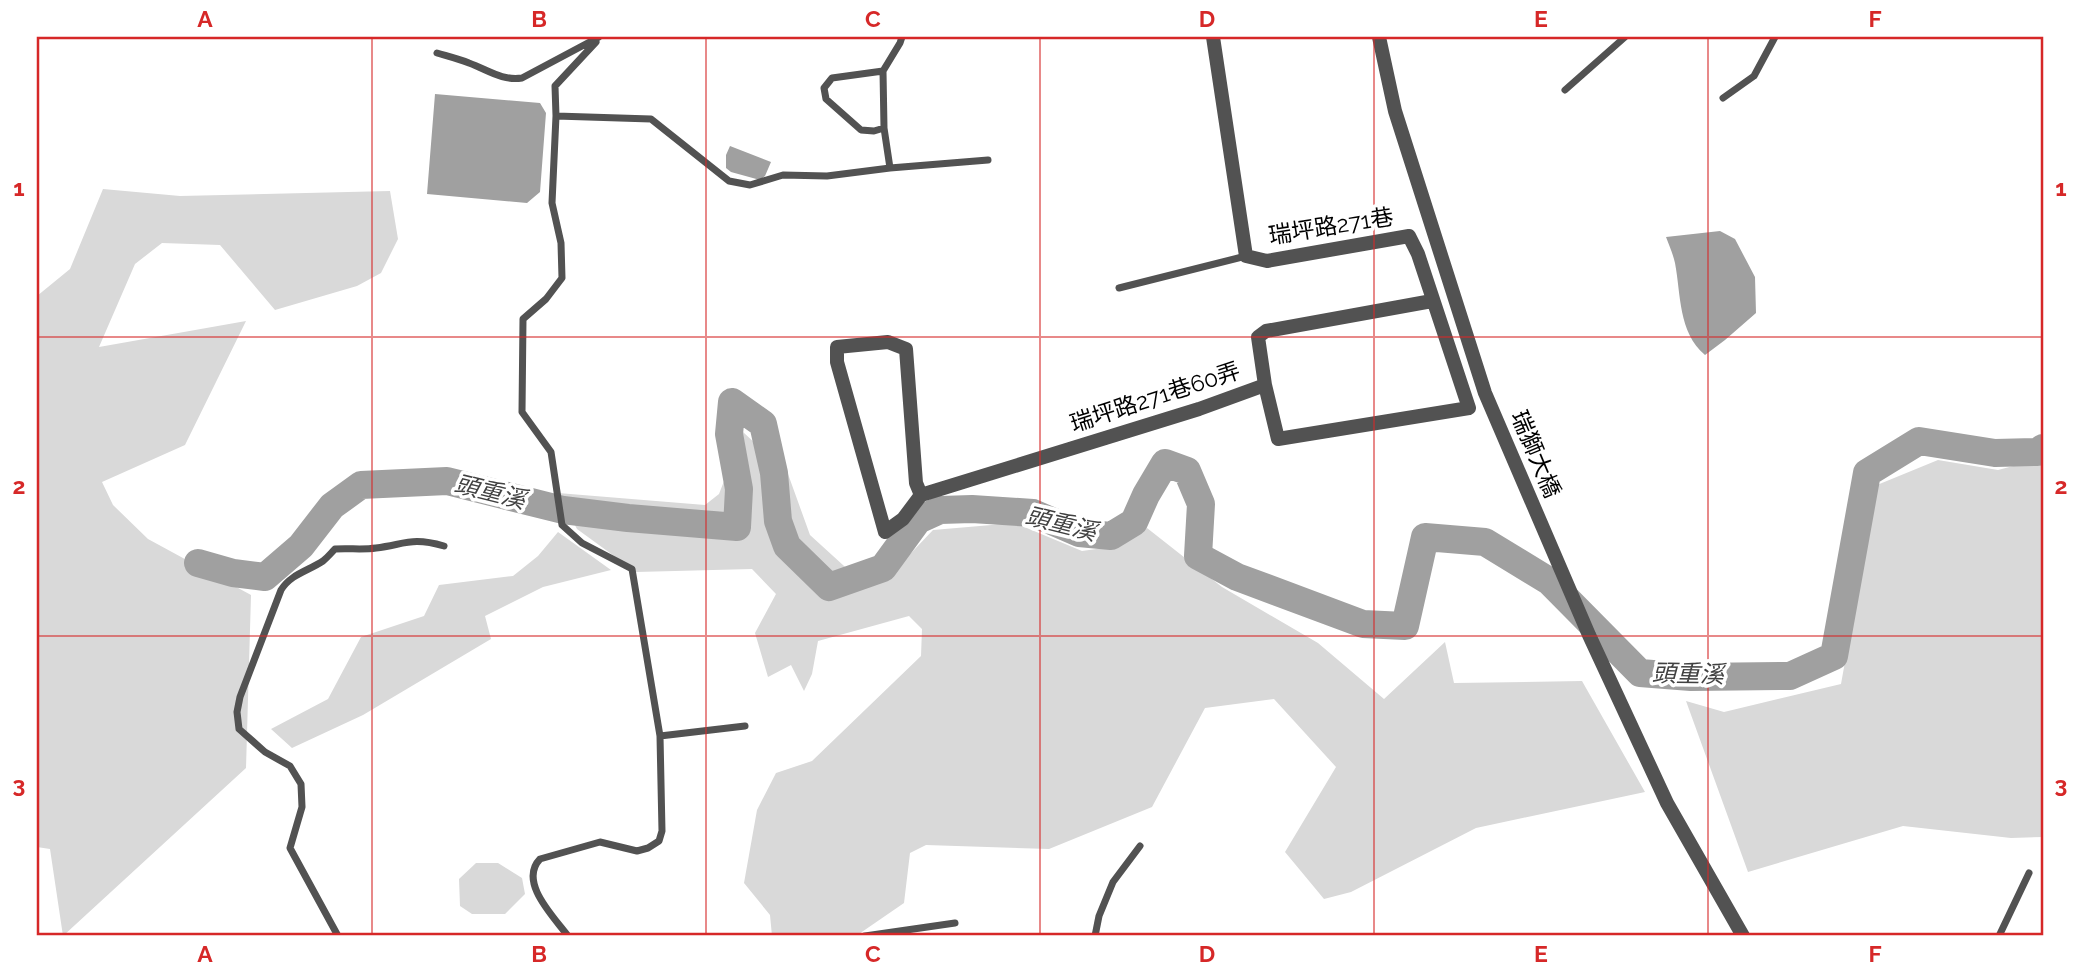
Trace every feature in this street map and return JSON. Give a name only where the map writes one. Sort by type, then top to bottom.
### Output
[{"type":"street","name":"瑞坪路271巷","points":[[1213,37],[1246,256],[1267,261],[1409,236],[1418,254],[1432,300]]},
{"type":"street","name":"瑞獅大橋","points":[[1379,37],[1395,111],[1485,393],[1589,635],[1667,803],[1743,936]]},
{"type":"street","name":"瑞坪路271巷60弄","points":[[921,495],[1199,409],[1265,385],[1258,337],[1266,331],[1432,300]]},
{"type":"street","points":[[1265,385],[1278,439],[1469,408],[1432,300]]},
{"type":"street","points":[[888,342],[906,349],[916,483],[921,495],[903,519],[886,532],[837,362],[838,347],[888,342]]},
{"type":"lane","points":[[437,53],[470,63],[504,78],[515,79],[522,78],[600,37]]},
{"type":"lane","points":[[568,936],[536,891],[531,875],[535,863],[540,859],[600,842],[637,851],[659,841],[662,831],[660,736],[632,569],[582,543],[562,525],[551,452],[522,412],[523,319],[546,299],[562,278],[561,243],[552,202],[555,86],[600,37]]},
{"type":"lane","points":[[890,168],[884,128],[883,71],[902,37]]},
{"type":"lane","points":[[1565,90],[1625,37]]},
{"type":"lane","points":[[1723,98],[1754,76],[1774,37]]},
{"type":"lane","points":[[883,71],[832,78],[824,88],[826,99],[861,130],[874,131],[884,128]]},
{"type":"lane","points":[[556,116],[651,119],[729,181],[750,185],[783,175],[827,176],[988,160]]},
{"type":"lane","points":[[1119,288],[1246,256]]},
{"type":"lane","points":[[338,936],[290,848],[302,807],[301,784],[290,766],[265,751],[239,729],[237,712],[240,697],[281,590],[295,575],[312,568],[335,550],[374,548],[424,540],[444,546]]},
{"type":"lane","points":[[660,736],[745,726]]},
{"type":"lane","points":[[1096,936],[1099,916],[1113,882],[1140,846]]},
{"type":"lane","points":[[1998,936],[2029,873]]},
{"type":"lane","points":[[864,936],[955,923]]},
{"type":"shaded area","points":[[435,94],[540,103],[546,113],[540,192],[527,203],[427,194]]},
{"type":"shaded area","points":[[730,146],[771,162],[765,176],[760,180],[731,172],[726,168],[726,155]]},
{"type":"shaded area","points":[[103,189],[180,196],[390,191],[398,239],[381,273],[357,286],[275,310],[220,245],[162,243],[135,264],[99,347],[246,321],[185,445],[102,482],[113,505],[148,539],[251,595],[246,768],[63,936],[50,849],[37,847],[37,296],[70,269]]},
{"type":"shaded area","points":[[1720,231],[1735,239],[1755,277],[1756,313],[1705,355],[1696,346],[1685,324],[1675,263],[1666,237]]},
{"type":"shaded area","points":[[743,432],[788,474],[810,535],[866,586],[894,571],[933,530],[1015,523],[1082,551],[1118,546],[1147,528],[1222,587],[1318,643],[1384,699],[1445,642],[1454,683],[1582,681],[1645,792],[1476,828],[1351,892],[1324,899],[1285,852],[1336,767],[1274,699],[1205,708],[1152,807],[1049,849],[926,845],[910,853],[904,903],[856,936],[772,936],[770,915],[744,883],[757,810],[776,773],[812,761],[921,656],[922,629],[909,616],[818,641],[812,674],[804,691],[791,665],[768,677],[755,633],[776,594],[752,569],[636,572],[577,529],[558,493],[705,505],[719,494]]},
{"type":"shaded area","points":[[2043,458],[2043,837],[2011,838],[1903,826],[1748,872],[1686,701],[1724,712],[1841,684],[1877,485],[1938,460],[1998,470]]},
{"type":"shaded area","points":[[558,532],[611,570],[543,587],[485,616],[491,639],[363,715],[292,748],[271,729],[328,699],[361,637],[424,616],[439,585],[513,576],[538,556]]},
{"type":"shaded area","points":[[476,863],[498,863],[522,878],[525,894],[505,914],[472,914],[460,906],[459,879]]},
{"type":"waterway","name":"頭重溪","points":[[198,563],[233,573],[265,577],[301,546],[332,506],[361,485],[447,481],[563,510],[737,527],[739,489],[729,434],[732,402],[763,424],[774,473],[778,521],[787,546],[829,587],[883,568],[918,520],[940,510],[1033,513],[1079,533],[1111,536],[1134,522],[1165,463],[1187,471],[1201,504],[1198,556],[1237,577],[1363,624],[1405,626],[1425,537],[1485,542],[1549,581],[1640,673],[1691,677],[1790,676],[1834,656],[1867,473],[1919,441],[1995,453],[2037,452],[2043,448]]}]
